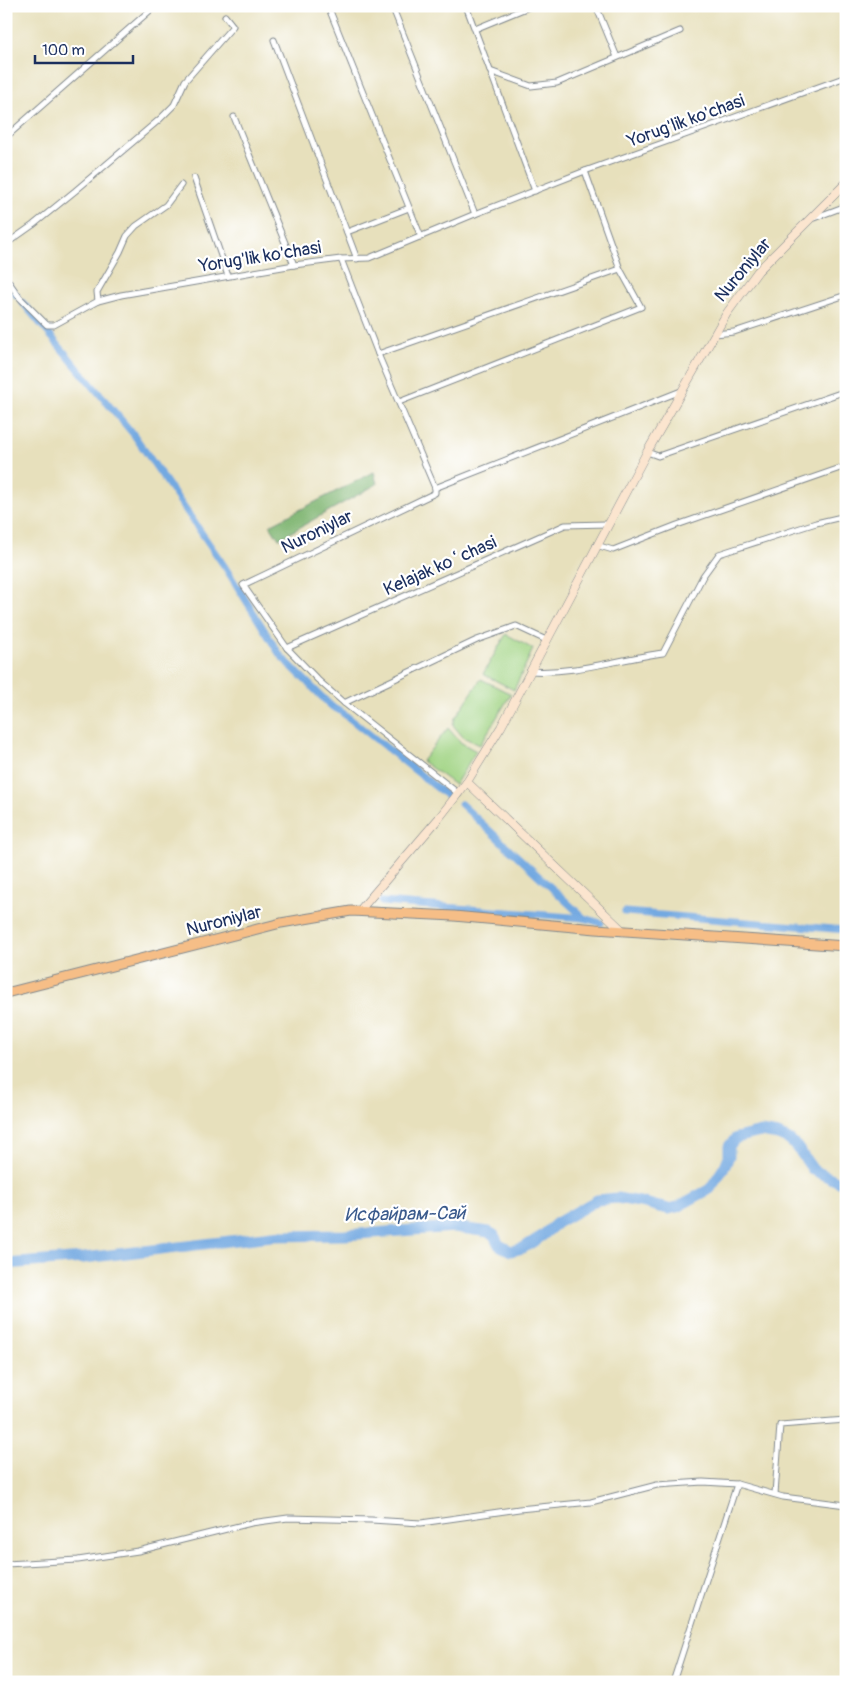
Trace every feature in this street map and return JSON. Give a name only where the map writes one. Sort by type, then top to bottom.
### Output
[{"type":"main road","name":"Nuroniylar","points":[[6,993],[281,923],[360,910],[459,794],[501,727],[646,452],[727,313],[758,271],[846,183]]},
{"type":"main road","points":[[467,782],[622,931]]},
{"type":"main road","points":[[360,910],[454,916],[622,931],[846,946]]},
{"type":"street","points":[[6,138],[156,6]]},
{"type":"street","points":[[328,6],[421,237]]},
{"type":"street","points":[[392,6],[475,214]]},
{"type":"street","points":[[466,6],[535,191]]},
{"type":"street","points":[[475,29],[531,6]]},
{"type":"street","points":[[596,6],[617,57]]},
{"type":"street","points":[[6,244],[75,191],[174,105],[185,81],[233,26],[225,16]]},
{"type":"street","points":[[490,71],[531,86],[558,83],[680,31]]},
{"type":"street","points":[[274,40],[357,259]]},
{"type":"street","name":"Yorug'lik ko'chasi","points":[[6,278],[20,298],[47,325],[54,325],[98,301],[121,295],[294,265],[342,259],[369,258],[535,191],[846,76]]},
{"type":"street","points":[[234,117],[294,265]]},
{"type":"street","points":[[399,402],[642,307],[620,269],[585,172]]},
{"type":"street","points":[[194,178],[228,276]]},
{"type":"street","points":[[98,301],[97,292],[127,236],[136,226],[166,205],[181,185]]},
{"type":"street","points":[[811,219],[846,206]]},
{"type":"street","points":[[347,232],[409,208]]},
{"type":"street","points":[[342,259],[378,354],[435,488]]},
{"type":"street","points":[[378,354],[620,269]]},
{"type":"street","points":[[715,334],[734,332],[846,295]]},
{"type":"street","name":"Nuroniylar","points":[[459,794],[344,704],[287,648],[243,585],[435,493],[435,488],[682,391]]},
{"type":"street","points":[[646,452],[658,456],[846,391]]},
{"type":"street","points":[[596,545],[613,550],[677,525],[846,466]]},
{"type":"street","points":[[530,671],[548,672],[663,653],[703,576],[719,554],[816,523],[846,516]]},
{"type":"street","name":"Kelajak koʻchasi","points":[[287,648],[565,525],[607,524]]},
{"type":"street","points":[[344,704],[476,640],[516,626],[546,640]]},
{"type":"street","points":[[776,1494],[780,1425],[846,1420]]},
{"type":"street","points":[[6,1564],[78,1560],[138,1550],[251,1523],[288,1518],[421,1523],[519,1509],[591,1502],[657,1485],[703,1482],[737,1484],[783,1496],[846,1505]]},
{"type":"street","points":[[673,1682],[737,1484]]},
{"type":"green space","points":[[374,472],[377,484],[279,539],[270,525]]},
{"type":"green space","points":[[506,634],[533,649],[514,690],[483,674]]},
{"type":"green space","points":[[481,679],[511,694],[480,745],[463,737],[453,725],[455,718]]},
{"type":"green space","points":[[448,728],[460,742],[476,751],[455,785],[422,761]]},
{"type":"waterway","points":[[6,283],[16,295]]},
{"type":"waterway","points":[[23,303],[134,435],[225,567],[280,655],[331,706],[339,710],[446,795]]},
{"type":"waterway","points":[[461,804],[584,918]]},
{"type":"waterway","points":[[382,902],[584,918],[601,923]]},
{"type":"waterway","points":[[625,912],[846,930]]},
{"type":"waterway","name":"Исфайрам-Сай","points":[[6,1264],[84,1258],[272,1236],[345,1235],[454,1227],[489,1232],[494,1235],[499,1245],[511,1251],[523,1248],[542,1236],[557,1223],[597,1200],[617,1198],[669,1209],[677,1207],[710,1189],[725,1166],[729,1156],[729,1146],[736,1138],[761,1132],[778,1135],[789,1140],[797,1147],[813,1170],[846,1185]]}]
